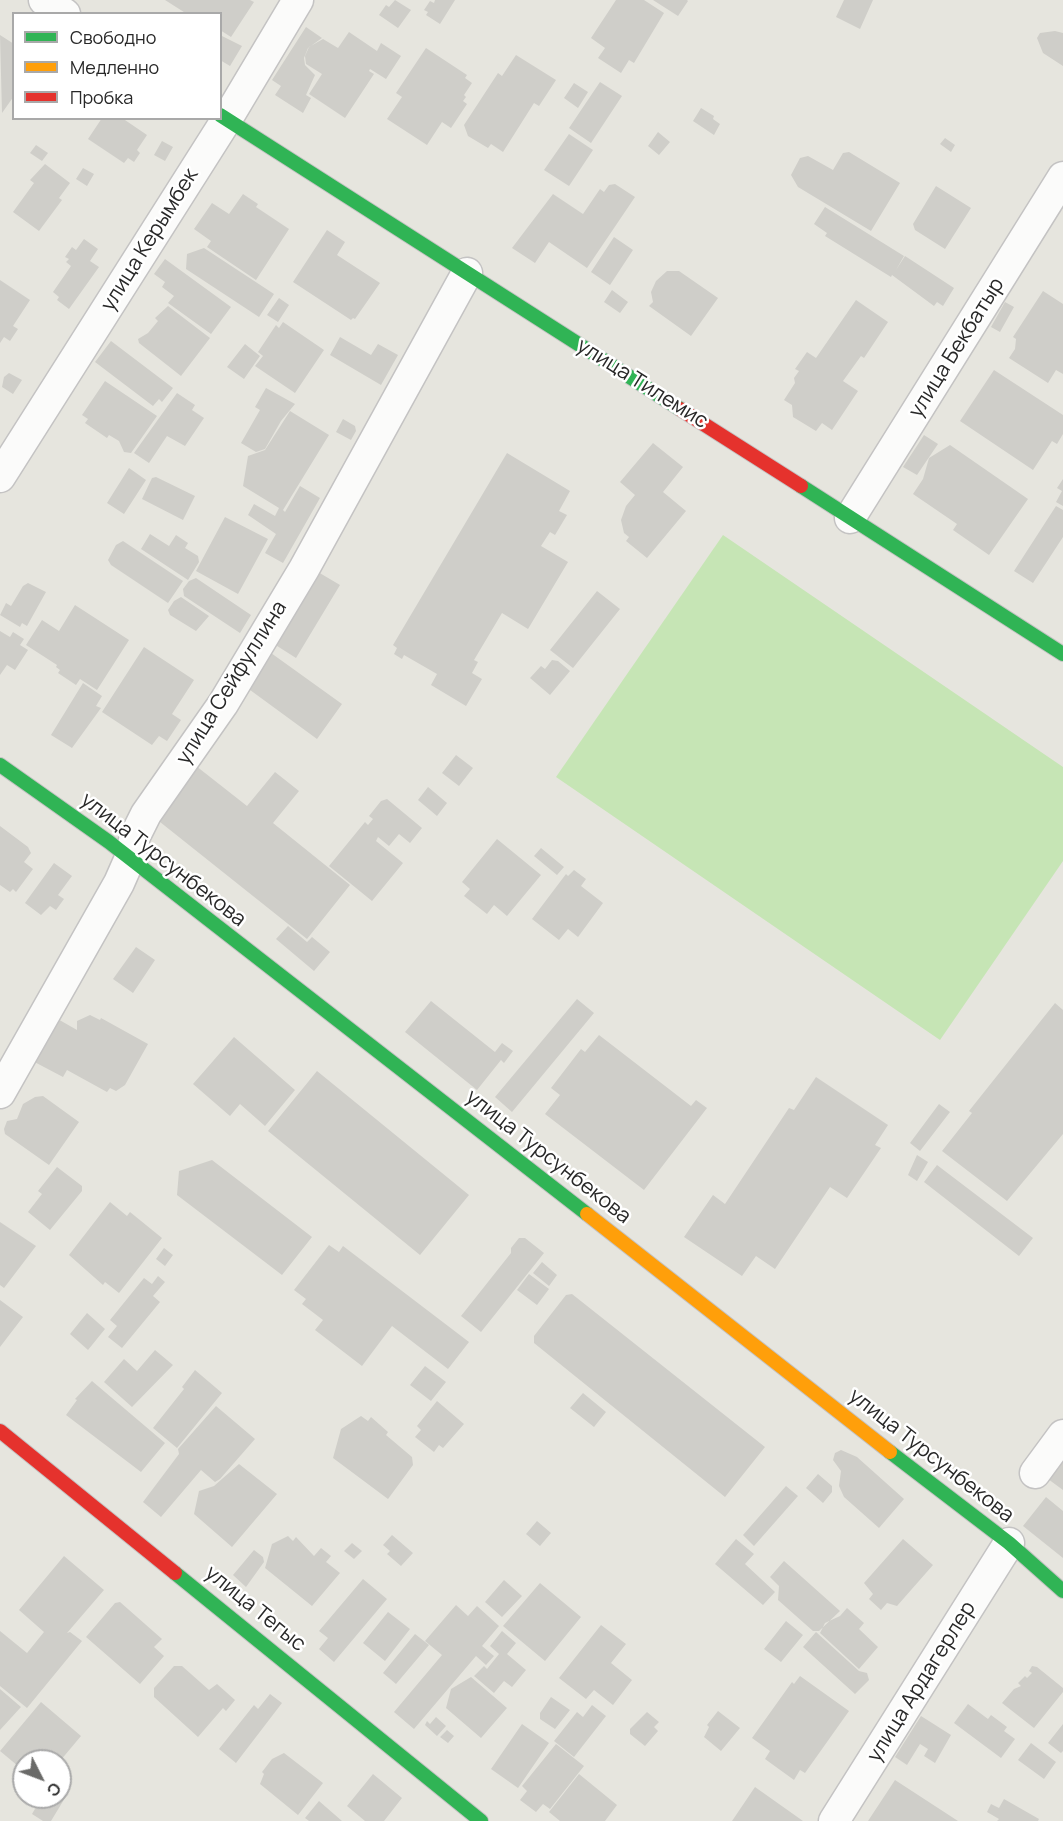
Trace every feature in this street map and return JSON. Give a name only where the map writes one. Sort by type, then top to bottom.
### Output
[{"type":"street","points":[[44,0],[61,12]]},
{"type":"street","name":"улица Керымбек","points":[[0,477],[298,0]]},
{"type":"street","name":"улица Тилемис","points":[[224,117],[1063,654]]},
{"type":"street","name":"улица Бекбатыр","points":[[850,518],[1063,177]]},
{"type":"street","name":"улица Сейфуллина","points":[[0,1093],[130,858],[135,836],[146,814],[223,704],[303,569],[468,273]]},
{"type":"street","name":"улица Турсунбекова","points":[[0,765],[130,858],[160,884],[649,1262],[896,1458],[1010,1543],[1063,1591]]},
{"type":"street","name":"улица Тегыс","points":[[0,1431],[482,1821]]},
{"type":"street","points":[[1035,1473],[1063,1435]]},
{"type":"street","name":"улица Ардагерлер","points":[[834,1821],[1010,1543]]},
{"type":"green space","points":[[723,535],[1063,767],[1063,861],[940,1040],[556,777]]},
{"type":"building","points":[[165,0],[250,0],[254,2],[231,37],[222,31],[222,12],[184,12]]},
{"type":"building","points":[[395,0],[411,10],[398,28],[379,15],[386,5],[389,7]]},
{"type":"building","points":[[435,0],[455,0],[440,24],[426,15],[428,12],[424,10],[430,1],[434,3]]},
{"type":"building","points":[[616,0],[644,0],[664,13],[634,63],[629,60],[621,73],[598,58],[605,48],[591,38]]},
{"type":"building","points":[[653,0],[687,0],[688,1],[678,16]]},
{"type":"building","points":[[844,0],[873,0],[860,29],[836,17]]},
{"type":"building","points":[[306,27],[322,38],[308,48],[304,58],[305,65],[315,75],[306,95],[311,98],[303,113],[275,95],[281,86],[272,80]]},
{"type":"building","points":[[1055,31],[1063,33],[1063,66],[1043,53],[1037,38],[1040,33]]},
{"type":"building","points":[[349,32],[377,51],[381,43],[401,56],[386,79],[370,69],[369,71],[374,74],[345,118],[309,94],[322,74],[306,64],[305,56],[309,47],[323,39],[338,48]]},
{"type":"building","points":[[0,35],[12,43],[12,99],[2,113]]},
{"type":"building","points":[[222,36],[242,46],[230,66],[222,61]]},
{"type":"building","points":[[426,48],[467,75],[465,78],[472,83],[464,95],[466,97],[463,101],[467,104],[451,128],[442,122],[427,145],[387,119],[402,97],[396,93]]},
{"type":"building","points":[[516,55],[556,80],[539,106],[534,103],[503,152],[491,144],[488,148],[468,136],[464,125],[498,73],[502,76]]},
{"type":"building","points":[[600,82],[622,96],[591,143],[569,128]]},
{"type":"building","points":[[574,83],[588,92],[578,108],[564,98]]},
{"type":"building","points":[[701,108],[714,116],[713,119],[720,124],[714,135],[693,121]]},
{"type":"building","points":[[101,120],[125,120],[147,135],[137,150],[140,153],[134,162],[128,158],[124,163],[88,139]]},
{"type":"building","points":[[658,132],[670,142],[659,155],[648,146]]},
{"type":"building","points":[[569,134],[593,150],[569,186],[544,170]]},
{"type":"building","points":[[945,138],[955,145],[951,152],[940,144]]},
{"type":"building","points":[[162,141],[173,147],[165,161],[154,155]]},
{"type":"building","points":[[36,145],[48,153],[42,161],[30,153]]},
{"type":"building","points":[[849,152],[900,183],[871,231],[798,187],[791,175],[800,158],[808,156],[833,170],[843,153]]},
{"type":"building","points":[[45,164],[70,183],[59,198],[62,200],[39,231],[13,212],[34,183],[30,180]]},
{"type":"building","points":[[83,168],[94,174],[87,186],[76,179]]},
{"type":"building","points":[[615,184],[635,197],[587,268],[549,242],[535,263],[512,248],[553,194],[583,214],[600,189],[604,192],[609,185]]},
{"type":"building","points":[[936,186],[971,208],[945,249],[915,230],[913,224]]},
{"type":"building","points":[[243,194],[258,204],[256,207],[289,229],[256,280],[207,247],[211,241],[194,229],[212,203],[229,214]]},
{"type":"building","points":[[825,207],[904,256],[896,270],[905,256],[954,288],[943,306],[937,302],[934,306],[892,275],[891,277],[825,236],[827,233],[814,224]]},
{"type":"building","points":[[327,230],[345,242],[337,255],[380,283],[355,319],[351,320],[293,282]]},
{"type":"building","points":[[614,237],[633,250],[610,285],[591,272]]},
{"type":"building","points":[[84,239],[98,249],[90,261],[99,267],[69,309],[57,300],[59,297],[53,292],[71,266],[66,262],[69,259],[65,257],[72,247],[76,250]]},
{"type":"building","points":[[204,248],[274,294],[259,317],[186,269],[187,254]]},
{"type":"building","points":[[165,259],[231,307],[211,334],[168,303],[174,296],[162,287],[165,282],[154,274]]},
{"type":"building","points":[[667,271],[679,271],[718,298],[691,336],[649,306],[653,302],[651,292],[656,281]]},
{"type":"building","points":[[0,280],[30,300],[13,326],[18,329],[10,341],[4,337],[0,343]]},
{"type":"building","points":[[612,290],[628,302],[620,313],[604,302]]},
{"type":"building","points":[[1043,291],[1063,304],[1063,374],[1056,370],[1048,383],[1009,358],[1015,349],[1016,339],[1013,337]]},
{"type":"building","points":[[279,298],[289,305],[278,322],[267,315]]},
{"type":"building","points":[[856,300],[888,322],[864,358],[861,356],[843,381],[858,391],[832,430],[822,423],[816,431],[793,417],[792,405],[784,400],[795,383],[794,378],[799,371],[795,369],[807,352],[816,358]]},
{"type":"building","points":[[1005,302],[1014,307],[1000,332],[991,327]]},
{"type":"building","points":[[168,306],[210,338],[181,376],[139,343],[138,339],[148,333],[158,321],[155,318]]},
{"type":"building","points":[[283,322],[324,350],[295,393],[255,366],[263,356],[258,352],[276,325],[279,328]]},
{"type":"building","points":[[340,337],[371,355],[378,344],[398,355],[381,385],[330,355]]},
{"type":"building","points":[[111,341],[173,388],[162,402],[159,399],[153,406],[95,362]]},
{"type":"building","points":[[245,344],[260,356],[244,379],[227,367]]},
{"type":"building","points":[[994,370],[1063,415],[1063,434],[1057,444],[1052,441],[1033,470],[960,421]]},
{"type":"building","points":[[9,373],[22,380],[13,394],[2,387],[4,377]]},
{"type":"building","points":[[105,381],[157,416],[131,453],[124,452],[119,441],[109,435],[107,438],[85,423],[88,419],[82,415]]},
{"type":"building","points":[[266,388],[295,404],[281,421],[265,449],[256,452],[241,443],[260,410],[255,407]]},
{"type":"building","points":[[177,393],[195,405],[192,410],[204,418],[185,446],[167,436],[149,463],[134,453]]},
{"type":"building","points":[[290,411],[329,435],[283,510],[285,512],[300,486],[320,498],[283,563],[265,553],[276,534],[248,515],[254,504],[275,516],[279,508],[243,486],[248,456],[265,450]]},
{"type":"building","points":[[343,419],[355,426],[356,431],[351,440],[336,432]]},
{"type":"building","points":[[924,435],[938,444],[917,475],[903,467]]},
{"type":"building","points":[[653,443],[683,467],[663,492],[686,511],[647,558],[626,541],[629,537],[624,533],[621,520],[626,506],[635,495],[620,482]]},
{"type":"building","points":[[950,445],[1028,499],[989,555],[953,530],[957,524],[913,494],[923,479],[929,458]]},
{"type":"building","points":[[507,453],[570,491],[559,511],[567,515],[555,535],[550,532],[541,546],[568,562],[528,629],[502,613],[474,660],[478,662],[472,673],[482,679],[466,706],[431,685],[437,674],[404,655],[402,659],[394,654],[397,648],[393,645]]},
{"type":"building","points":[[129,468],[146,480],[124,514],[107,503]]},
{"type":"building","points":[[156,477],[195,496],[183,520],[142,499],[152,478]]},
{"type":"building","points":[[1063,479],[1063,506],[1056,502],[1062,491],[1057,488]]},
{"type":"building","points":[[1056,506],[1063,510],[1063,537],[1033,583],[1014,571]]},
{"type":"building","points":[[225,517],[268,539],[238,594],[196,571]]},
{"type":"building","points":[[150,534],[169,546],[176,535],[188,543],[185,548],[198,556],[199,562],[188,580],[141,549]]},
{"type":"building","points":[[123,541],[183,581],[168,603],[111,565],[108,560],[116,545]]},
{"type":"building","points":[[318,572],[340,585],[296,658],[274,644]]},
{"type":"building","points":[[196,578],[251,615],[240,633],[184,596],[183,589],[189,581]]},
{"type":"building","points":[[28,583],[46,592],[27,626],[22,623],[20,627],[0,615],[6,603],[11,606],[23,586]]},
{"type":"building","points":[[597,591],[620,609],[573,668],[550,650]]},
{"type":"building","points":[[181,597],[209,616],[196,631],[170,615],[168,610],[174,601]]},
{"type":"building","points":[[75,605],[129,640],[97,690],[80,679],[76,685],[58,673],[60,670],[56,667],[57,665],[26,645],[42,620],[59,631]]},
{"type":"building","points":[[0,631],[10,637],[13,632],[24,639],[20,645],[28,650],[15,670],[7,665],[0,675]]},
{"type":"building","points":[[144,647],[194,680],[172,714],[181,720],[167,741],[159,736],[152,745],[102,712]]},
{"type":"building","points":[[271,653],[342,704],[317,739],[246,687]]},
{"type":"building","points":[[552,660],[558,661],[570,671],[550,695],[530,678],[541,666],[545,669]]},
{"type":"building","points":[[83,683],[102,696],[96,706],[101,708],[72,748],[51,735]]},
{"type":"building","points":[[456,755],[473,768],[459,786],[442,773]]},
{"type":"building","points":[[191,762],[247,806],[275,772],[299,791],[273,823],[350,885],[307,939],[150,814]]},
{"type":"building","points":[[428,787],[447,803],[437,816],[418,800]]},
{"type":"building","points":[[387,799],[422,828],[410,843],[399,834],[389,846],[378,837],[376,841],[403,863],[372,901],[329,866],[365,822],[368,825],[373,819],[369,816],[381,801]]},
{"type":"building","points":[[0,826],[28,847],[31,853],[24,862],[33,869],[16,892],[13,889],[10,892],[0,885]]},
{"type":"building","points":[[497,839],[541,875],[507,916],[494,905],[487,914],[464,896],[470,889],[462,882]]},
{"type":"building","points":[[541,848],[564,867],[557,875],[534,856]]},
{"type":"building","points":[[54,863],[72,876],[58,895],[64,899],[56,910],[50,906],[41,915],[25,903]]},
{"type":"building","points":[[574,870],[586,879],[581,886],[603,903],[578,937],[568,929],[559,940],[532,919],[566,874],[568,876]]},
{"type":"building","points":[[288,926],[307,942],[312,937],[330,952],[314,971],[276,939]]},
{"type":"building","points":[[136,947],[155,960],[133,993],[113,979]]},
{"type":"building","points":[[577,999],[594,1013],[512,1112],[495,1097]]},
{"type":"building","points":[[431,1001],[495,1052],[502,1043],[513,1051],[504,1063],[501,1060],[477,1090],[405,1032]]},
{"type":"building","points":[[1055,1003],[1063,1010],[1063,1134],[1007,1201],[942,1151],[972,1113],[969,1111]]},
{"type":"building","points":[[49,1014],[77,1030],[77,1021],[90,1015],[100,1020],[101,1018],[148,1044],[125,1085],[116,1091],[110,1088],[107,1092],[67,1070],[63,1077],[25,1057]]},
{"type":"building","points":[[599,1035],[691,1106],[696,1100],[707,1108],[644,1190],[545,1114],[560,1095],[551,1088],[581,1049],[585,1052]]},
{"type":"building","points":[[234,1037],[295,1090],[265,1126],[240,1104],[230,1116],[193,1084]]},
{"type":"building","points":[[317,1071],[469,1195],[420,1255],[268,1131]]},
{"type":"building","points":[[816,1077],[888,1125],[875,1145],[881,1148],[847,1198],[830,1187],[775,1269],[756,1256],[742,1276],[684,1237],[713,1195],[725,1204],[789,1108],[794,1110]]},
{"type":"building","points":[[43,1096],[79,1122],[49,1165],[5,1134],[4,1129],[7,1121],[17,1119],[23,1104],[35,1097]]},
{"type":"building","points":[[939,1104],[950,1112],[920,1151],[910,1143]]},
{"type":"building","points":[[917,1155],[928,1162],[917,1181],[908,1175]]},
{"type":"building","points":[[212,1160],[312,1237],[282,1275],[177,1195],[179,1171]]},
{"type":"building","points":[[937,1165],[1033,1238],[1019,1256],[924,1182]]},
{"type":"building","points":[[57,1167],[82,1186],[82,1191],[50,1230],[28,1212],[42,1194],[38,1191]]},
{"type":"building","points":[[110,1202],[127,1216],[130,1212],[162,1238],[119,1293],[105,1282],[103,1285],[69,1255]]},
{"type":"building","points":[[0,1222],[36,1246],[4,1288],[0,1285]]},
{"type":"building","points":[[519,1238],[525,1238],[544,1253],[481,1332],[461,1316],[511,1253],[511,1248]]},
{"type":"building","points":[[329,1245],[339,1252],[343,1246],[469,1342],[448,1369],[392,1326],[362,1366],[315,1330],[323,1320],[302,1304],[306,1299],[294,1290]]},
{"type":"building","points":[[164,1248],[173,1255],[165,1266],[156,1259]]},
{"type":"building","points":[[542,1262],[557,1275],[549,1286],[533,1273]]},
{"type":"building","points":[[529,1274],[549,1289],[537,1305],[517,1290]]},
{"type":"building","points":[[158,1276],[165,1282],[153,1296],[160,1302],[122,1348],[108,1337],[117,1326],[110,1320],[144,1278],[152,1284]]},
{"type":"building","points":[[572,1294],[765,1447],[725,1497],[534,1343],[534,1336],[566,1295]]},
{"type":"building","points":[[0,1300],[23,1317],[0,1347]]},
{"type":"building","points":[[87,1313],[105,1329],[88,1350],[70,1334]]},
{"type":"building","points":[[155,1350],[173,1365],[132,1407],[104,1382],[124,1359],[137,1371]]},
{"type":"building","points":[[425,1366],[446,1382],[431,1401],[410,1385]]},
{"type":"building","points":[[195,1370],[222,1393],[177,1448],[153,1428],[184,1389],[182,1387]]},
{"type":"building","points":[[92,1381],[165,1443],[141,1472],[66,1415],[77,1400],[75,1399]]},
{"type":"building","points":[[583,1393],[606,1412],[594,1427],[570,1408]]},
{"type":"building","points":[[437,1401],[464,1424],[443,1448],[439,1445],[434,1452],[415,1437],[421,1430],[417,1426]]},
{"type":"building","points":[[216,1406],[255,1439],[215,1482],[201,1470],[161,1517],[143,1502],[179,1454],[178,1449]]},
{"type":"building","points":[[361,1416],[368,1421],[371,1417],[388,1432],[386,1435],[412,1457],[413,1465],[388,1499],[333,1458],[341,1429]]},
{"type":"building","points":[[841,1450],[857,1457],[904,1499],[879,1528],[844,1497],[839,1486],[841,1471],[833,1460],[835,1453]]},
{"type":"building","points":[[1063,1459],[1063,1490],[1048,1479]]},
{"type":"building","points":[[239,1464],[277,1494],[232,1547],[194,1514],[199,1491],[214,1486]]},
{"type":"building","points":[[818,1474],[832,1486],[832,1492],[823,1503],[806,1488]]},
{"type":"building","points":[[786,1486],[798,1496],[754,1546],[743,1535]]},
{"type":"building","points":[[1046,1497],[1063,1511],[1063,1558],[1023,1526]]},
{"type":"building","points":[[537,1521],[551,1533],[540,1546],[526,1534]]},
{"type":"building","points":[[392,1535],[413,1553],[401,1566],[387,1554],[390,1551],[383,1545]]},
{"type":"building","points":[[288,1536],[293,1541],[296,1537],[314,1556],[321,1548],[331,1556],[326,1562],[340,1573],[312,1606],[265,1568],[272,1544]]},
{"type":"building","points":[[736,1539],[754,1554],[745,1564],[775,1592],[763,1605],[715,1564]]},
{"type":"building","points":[[903,1539],[933,1565],[897,1606],[887,1603],[881,1610],[869,1599],[873,1594],[864,1583]]},
{"type":"building","points":[[352,1543],[362,1551],[354,1559],[344,1551]]},
{"type":"building","points":[[254,1550],[263,1557],[264,1562],[246,1587],[233,1575]]},
{"type":"building","points":[[64,1556],[104,1590],[67,1633],[70,1632],[82,1641],[27,1708],[0,1686],[0,1631],[27,1653],[44,1632],[19,1610]]},
{"type":"building","points":[[784,1561],[840,1611],[819,1631],[813,1631],[778,1600],[779,1586],[770,1577]]},
{"type":"building","points":[[363,1579],[387,1599],[334,1662],[319,1649],[328,1638],[319,1631]]},
{"type":"building","points":[[504,1580],[522,1596],[502,1617],[485,1602]]},
{"type":"building","points":[[540,1583],[581,1617],[545,1661],[503,1626]]},
{"type":"building","points":[[120,1602],[162,1639],[154,1647],[164,1656],[140,1684],[86,1637],[115,1603]]},
{"type":"building","points":[[456,1605],[468,1616],[477,1606],[499,1626],[482,1646],[494,1656],[486,1665],[476,1656],[414,1729],[394,1712],[442,1655],[425,1641]]},
{"type":"building","points":[[847,1608],[864,1623],[859,1629],[878,1647],[859,1669],[820,1633],[825,1623],[840,1616]]},
{"type":"building","points":[[388,1612],[410,1629],[385,1661],[363,1643]]},
{"type":"building","points":[[786,1621],[803,1635],[781,1662],[764,1649]]},
{"type":"building","points":[[601,1625],[626,1644],[611,1663],[632,1680],[613,1705],[594,1690],[586,1699],[559,1678]]},
{"type":"building","points":[[502,1631],[516,1643],[507,1654],[526,1670],[512,1687],[504,1681],[494,1693],[474,1676],[484,1666],[487,1669],[499,1654],[490,1646]]},
{"type":"building","points":[[816,1632],[859,1671],[867,1673],[869,1680],[855,1694],[803,1647]]},
{"type":"building","points":[[415,1634],[429,1645],[396,1684],[383,1673]]},
{"type":"building","points":[[174,1666],[182,1666],[209,1690],[217,1684],[235,1700],[226,1711],[223,1708],[198,1737],[154,1697],[154,1688]]},
{"type":"building","points":[[1032,1666],[1037,1667],[1063,1688],[1063,1692],[1034,1728],[1002,1703],[1014,1689],[1021,1686],[1018,1683],[1025,1676],[1027,1678],[1032,1673],[1029,1671]]},
{"type":"building","points":[[800,1676],[849,1711],[805,1773],[800,1770],[794,1780],[765,1759],[770,1751],[752,1738],[792,1682],[794,1684]]},
{"type":"building","points":[[471,1677],[507,1708],[481,1738],[446,1708],[451,1689]]},
{"type":"building","points":[[0,1689],[21,1707],[0,1730]]},
{"type":"building","points":[[270,1694],[282,1703],[236,1763],[219,1749],[254,1705],[258,1709]]},
{"type":"building","points":[[551,1697],[570,1710],[555,1729],[540,1719],[540,1713]]},
{"type":"building","points":[[41,1702],[81,1736],[70,1749],[12,1749],[12,1761],[0,1751]]},
{"type":"building","points":[[968,1704],[988,1719],[991,1715],[1007,1727],[1004,1731],[1015,1739],[1001,1758],[954,1723]]},
{"type":"building","points":[[592,1705],[606,1716],[574,1757],[554,1741],[577,1712],[583,1717]]},
{"type":"building","points":[[718,1711],[740,1728],[721,1751],[704,1737],[709,1727],[707,1725]]},
{"type":"building","points":[[647,1712],[659,1722],[654,1727],[658,1731],[645,1746],[630,1734],[630,1729]]},
{"type":"building","points":[[921,1716],[951,1735],[935,1763],[924,1756],[928,1749],[920,1744],[907,1765],[895,1757]]},
{"type":"building","points":[[436,1717],[446,1726],[437,1736],[425,1725],[427,1721],[430,1724]]},
{"type":"building","points":[[522,1724],[549,1743],[518,1788],[491,1769]]},
{"type":"building","points":[[1063,1724],[1063,1751],[1061,1753],[1048,1743]]},
{"type":"building","points":[[447,1730],[454,1736],[448,1743],[440,1737]]},
{"type":"building","points":[[1031,1743],[1056,1762],[1044,1779],[1018,1760]]},
{"type":"building","points":[[556,1744],[584,1766],[550,1809],[543,1804],[536,1812],[520,1800],[527,1791],[522,1786]]},
{"type":"building","points":[[284,1753],[323,1783],[298,1815],[260,1784],[264,1774],[262,1772],[272,1759]]},
{"type":"building","points":[[373,1774],[402,1798],[384,1821],[365,1821],[347,1806]]},
{"type":"building","points":[[579,1774],[617,1805],[605,1821],[560,1821],[549,1812]]},
{"type":"building","points":[[895,1780],[958,1821],[868,1821]]},
{"type":"building","points":[[755,1787],[803,1821],[732,1821]]},
{"type":"building","points":[[1004,1799],[1039,1819],[1038,1821],[997,1821],[999,1819],[987,1812],[991,1804],[999,1808]]},
{"type":"building","points":[[319,1801],[342,1821],[309,1821],[305,1818]]},
{"type":"building","points":[[35,1809],[58,1809],[51,1821],[43,1821],[32,1814]]},
{"type":"traffic: fast","points":[[222,116],[680,409]]},
{"type":"traffic: fast","points":[[801,486],[1063,654]]},
{"type":"traffic: fast","points":[[0,765],[109,842],[587,1214]]},
{"type":"traffic: fast","points":[[890,1452],[1009,1543],[1063,1591]]},
{"type":"traffic: fast","points":[[175,1573],[481,1821]]},
{"type":"traffic: slow","points":[[587,1214],[890,1452]]},
{"type":"traffic: jam","points":[[680,409],[801,486]]},
{"type":"traffic: jam","points":[[0,1431],[175,1573]]}]
